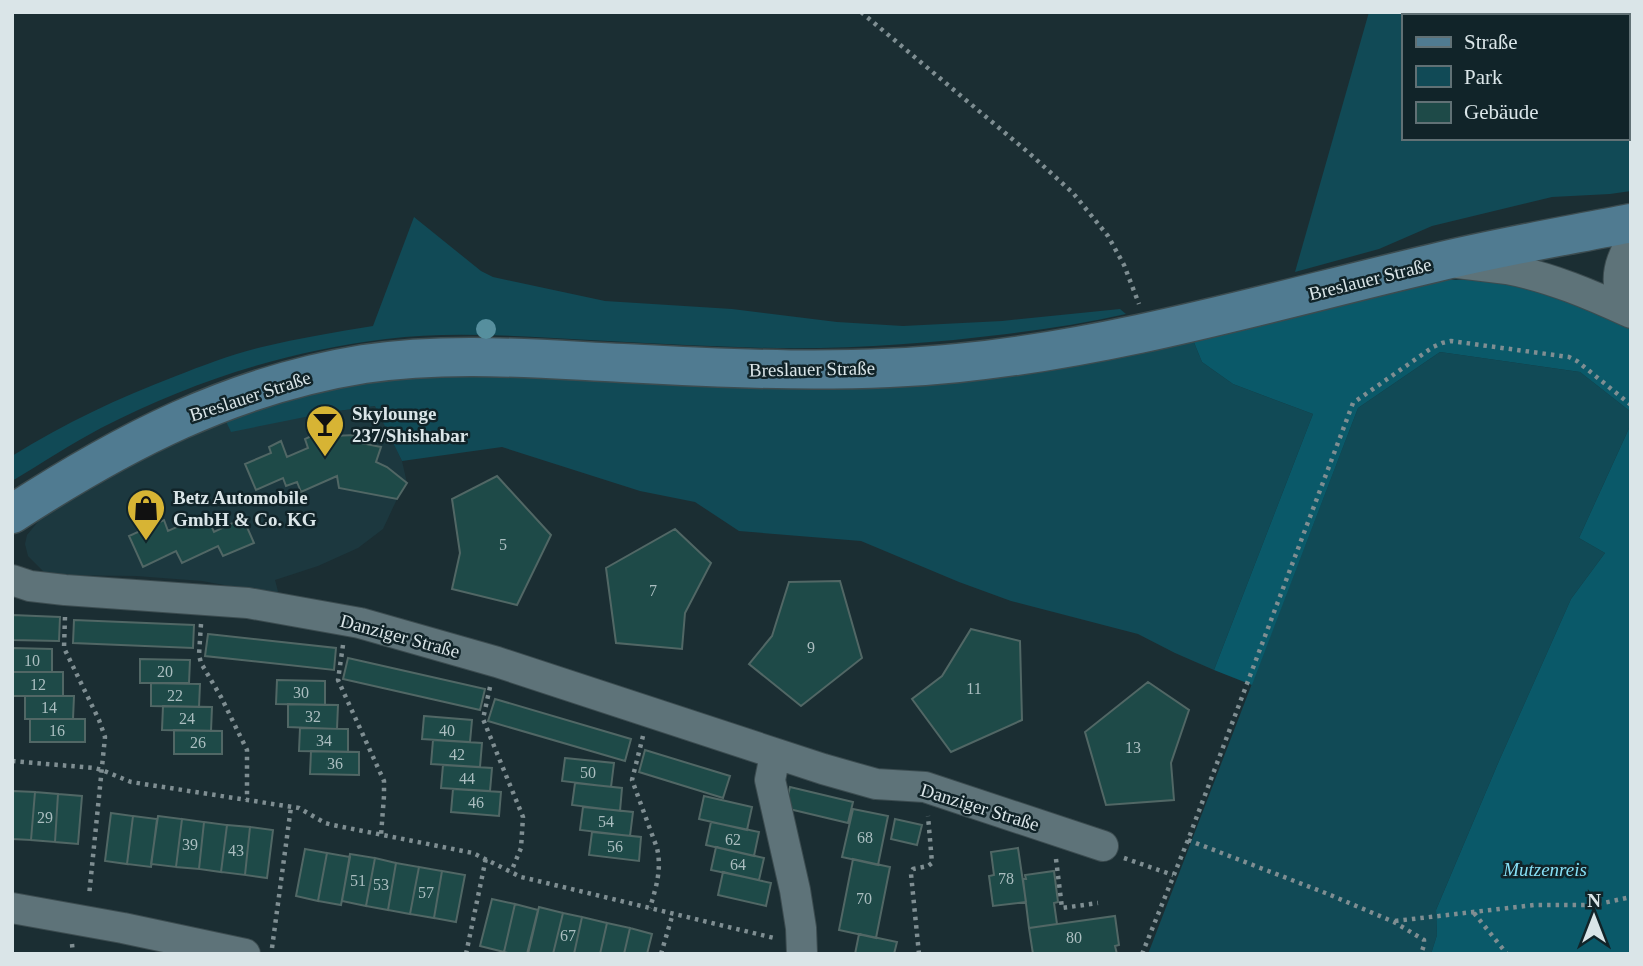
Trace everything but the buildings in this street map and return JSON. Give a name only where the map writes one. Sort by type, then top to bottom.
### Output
[{"type":"main road","name":"Breslauer Straße","points":[[12,514],[109,454],[183,418],[289,380],[366,364],[475,357],[730,369],[871,369],[960,363],[1094,344],[1494,249],[1631,223]]},
{"type":"street","points":[[1631,242],[1622,259],[1618,275],[1622,296],[1631,311]]},
{"type":"street","points":[[1433,263],[1448,262],[1523,273],[1631,311]]},
{"type":"street","name":"Danziger Straße","points":[[12,580],[30,586],[65,590],[248,603],[347,620],[497,662],[775,755],[876,785],[925,788],[1103,846]]},
{"type":"street","points":[[775,755],[770,780],[794,890],[802,948]]},
{"type":"street","points":[[12,908],[245,954]]},
{"type":"path","points":[[861,12],[1073,193],[1116,249],[1150,332]]},
{"type":"path","points":[[1142,954],[1188,840],[1353,402],[1433,347],[1451,341],[1569,357],[1631,405]]},
{"type":"path","points":[[65,590],[63,646],[104,731],[105,739],[86,921]]},
{"type":"path","points":[[202,599],[200,658],[247,750],[247,800]]},
{"type":"path","points":[[347,620],[338,680],[384,780],[381,835]]},
{"type":"path","points":[[497,662],[483,719],[523,817],[521,848],[511,872]]},
{"type":"path","points":[[650,908],[659,874],[659,860],[632,777],[651,712]]},
{"type":"path","points":[[12,761],[79,766],[102,770],[138,784],[302,809],[333,825],[456,849],[486,858],[511,872],[534,880],[673,913],[802,948]]},
{"type":"path","points":[[919,954],[911,874],[913,869],[932,863],[925,788]]},
{"type":"path","points":[[271,954],[291,807]]},
{"type":"path","points":[[1053,830],[1062,908],[1098,902]]},
{"type":"path","points":[[1188,840],[1394,922],[1424,940],[1421,954]]},
{"type":"path","points":[[1103,846],[1109,854],[1173,875]]},
{"type":"path","points":[[466,954],[486,858]]},
{"type":"path","points":[[1394,922],[1544,904],[1594,905],[1631,897]]},
{"type":"path","points":[[662,954],[673,913]]},
{"type":"path","points":[[1474,913],[1507,954]]},
{"type":"shaded area","points":[[376,406],[402,461],[407,483],[383,529],[358,548],[318,566],[275,580],[279,595],[202,581],[136,576],[51,575],[44,572],[28,556],[25,544],[27,535],[41,518],[89,487],[224,417],[330,412]]},
{"type":"green space","points":[[1369,12],[1631,12],[1631,191],[1552,197],[1432,226],[1379,249],[1295,272]]},
{"type":"green space","points":[[414,217],[481,271],[493,277],[605,301],[732,309],[837,322],[903,326],[1002,321],[1120,309],[1126,314],[1007,334],[838,348],[737,347],[469,335],[427,335],[349,344],[275,360],[169,396],[101,428],[12,481],[12,456],[72,422],[133,393],[251,350],[373,326]]},
{"type":"green space","points":[[1444,280],[1487,280],[1525,287],[1597,312],[1631,329],[1631,412],[1580,372],[1440,352],[1358,408],[1252,685],[1214,670],[1313,414],[1233,384],[1202,362],[1191,335]]},
{"type":"green space","points":[[1191,335],[1202,362],[1233,384],[1313,414],[1214,670],[1138,634],[1011,601],[861,541],[739,531],[695,502],[640,491],[502,447],[402,461],[375,406],[231,432],[224,417],[342,381]]},
{"type":"green space","points":[[1440,352],[1580,372],[1631,412],[1631,424],[1579,538],[1605,553],[1571,599],[1499,761],[1436,910],[1437,935],[1431,954],[1148,954],[1358,408]]},
{"type":"green space","name":"Mutzenreis","points":[[1631,424],[1631,954],[1431,954],[1437,935],[1436,910],[1499,761],[1571,599],[1605,553],[1579,538]]},
{"type":"place","name":"Skylounge 237/Shishabar","points":[[325,458]]},
{"type":"place","name":"Betz Automobile GmbH & Co. KG","points":[[146,542]]}]
